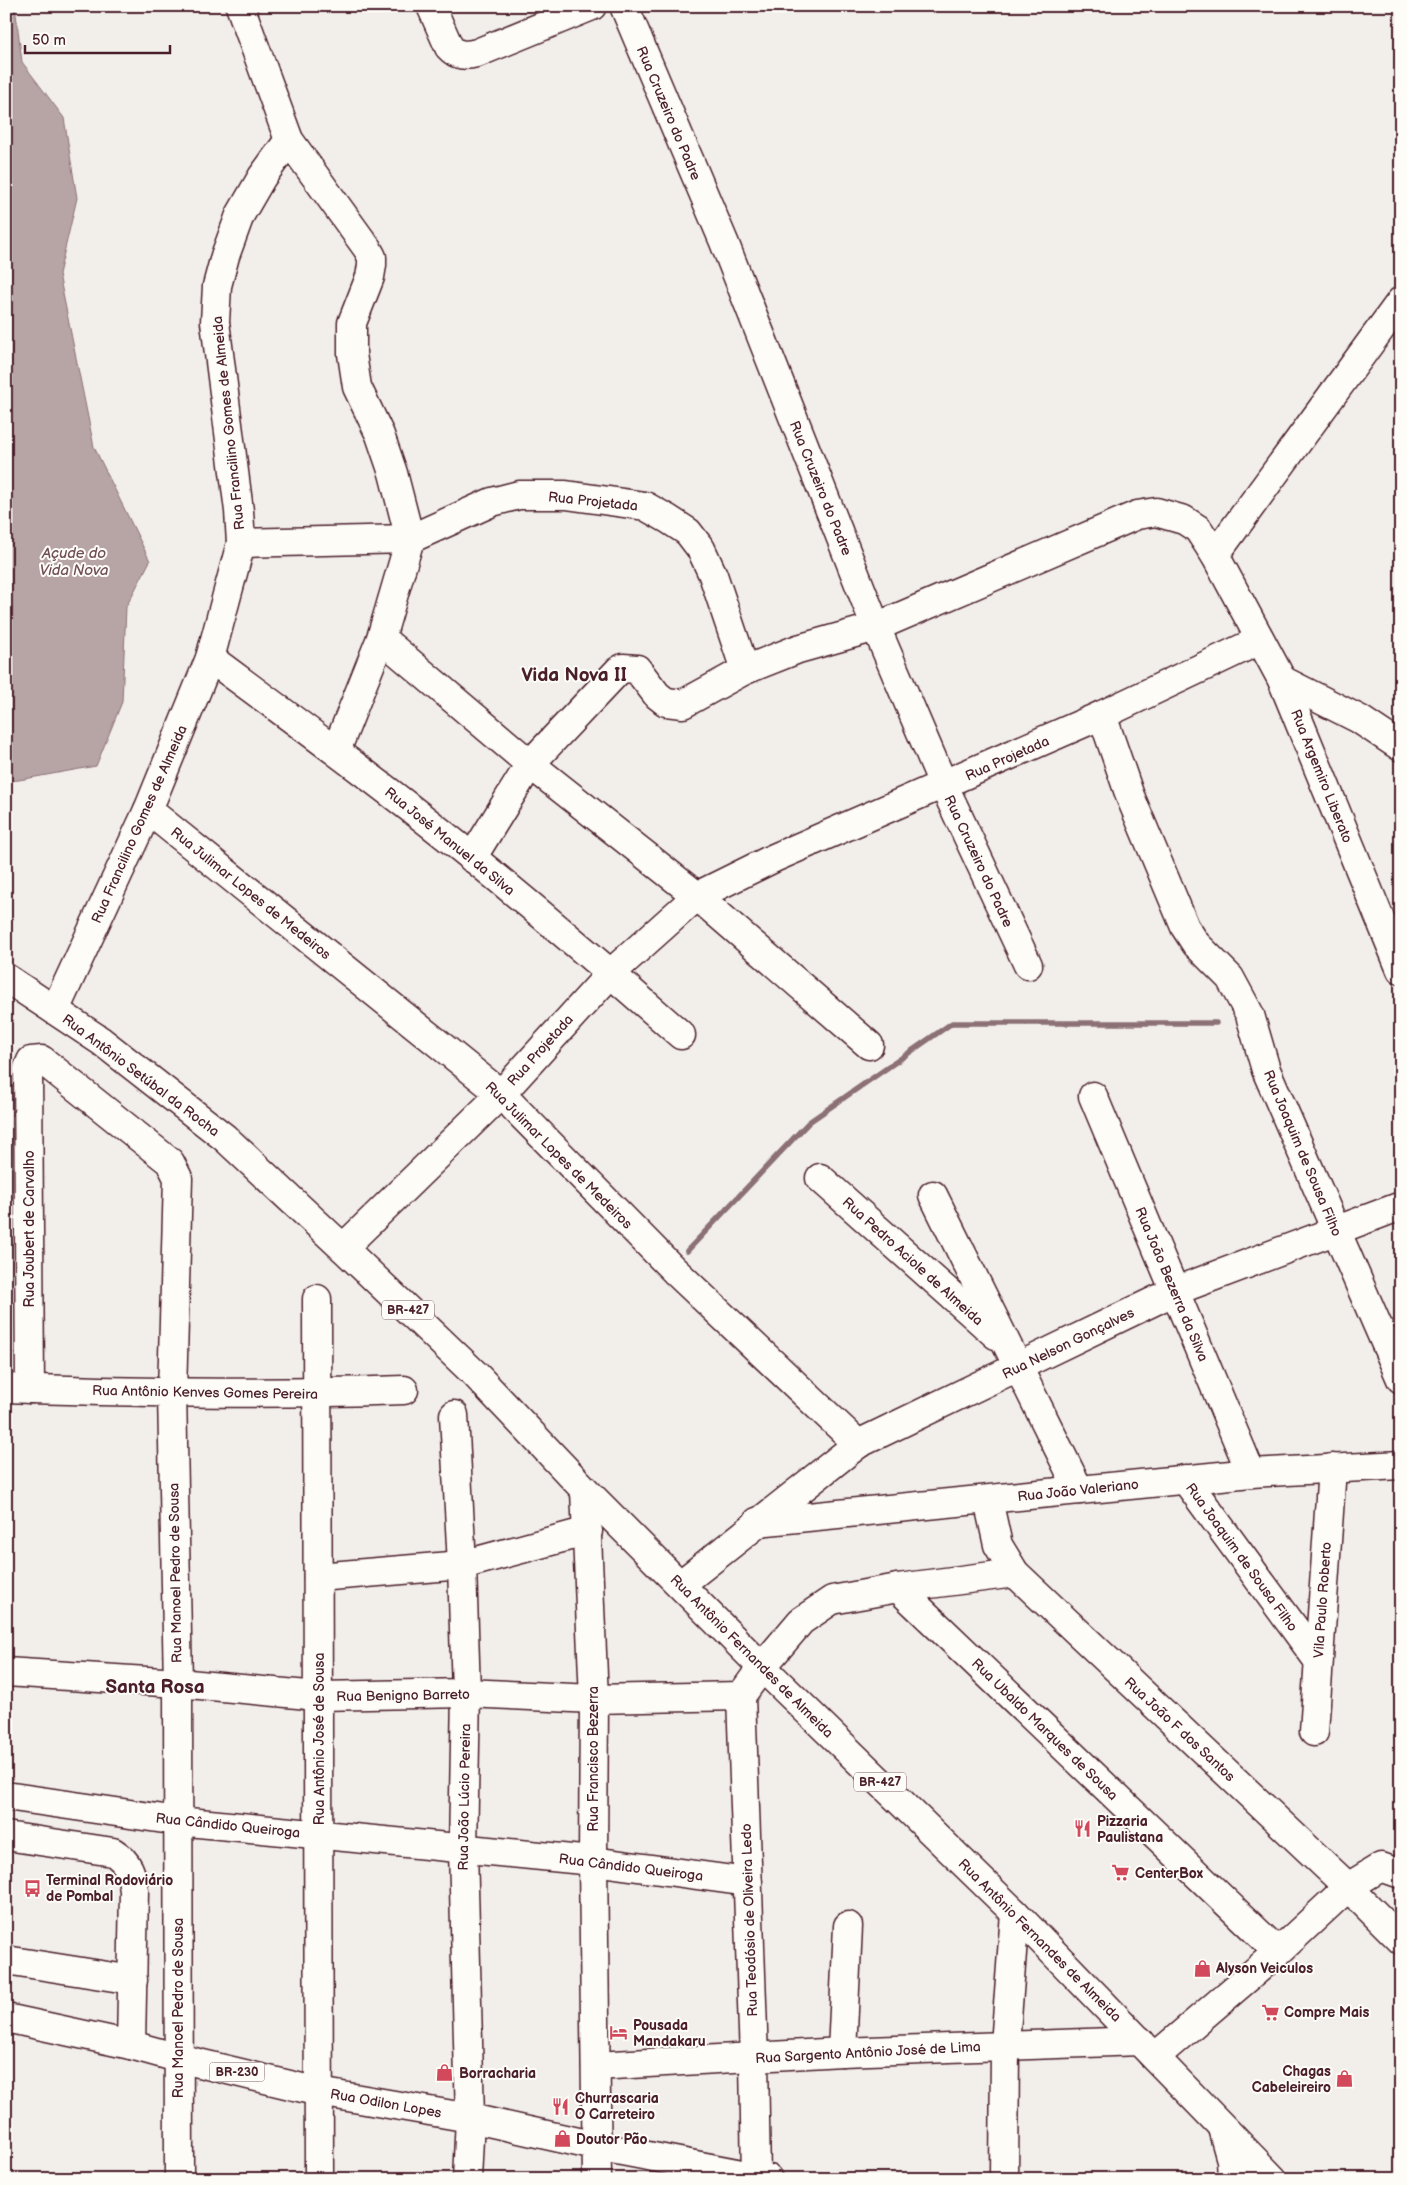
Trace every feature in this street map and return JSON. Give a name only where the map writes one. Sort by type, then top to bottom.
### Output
[{"type":"main road","points":[[240,6],[289,140],[372,257],[370,277],[352,323],[352,354],[357,387],[380,435],[393,473],[410,539],[380,638],[336,751]]},
{"type":"main road","points":[[431,6],[449,47],[453,52],[461,55],[477,53],[592,6]]},
{"type":"main road","name":"Rua Cruzeiro do Padre","points":[[624,6],[724,242],[876,627],[944,786],[1028,965]]},
{"type":"main road","name":"Rua Francilino Gomes de Almeida","points":[[55,1010],[148,810],[210,658],[240,544],[239,511],[215,322],[217,286],[225,256],[240,215],[262,177],[289,140]]},
{"type":"main road","points":[[1214,555],[1401,302]]},
{"type":"main road","name":"Rua Projetada","points":[[240,544],[410,539],[492,502],[519,495],[566,496],[644,506],[668,518],[688,532],[701,549],[713,575],[745,670]]},
{"type":"main road","name":"Rua Argemiro Liberato","points":[[530,764],[618,671],[624,668],[637,670],[666,702],[683,704],[745,670],[798,649],[876,627],[1137,515],[1156,512],[1184,520],[1198,529],[1282,680],[1401,970]]},
{"type":"main road","points":[[380,638],[530,764],[697,896],[869,1045]]},
{"type":"main road","name":"Rua Projetada","points":[[343,1248],[501,1094],[610,973],[697,896],[774,858],[944,786],[1102,715],[1260,640]]},
{"type":"main road","name":"Rua José Manuel da Silva","points":[[210,658],[336,751],[472,858],[681,1035]]},
{"type":"main road","points":[[1282,680],[1359,719],[1401,747]]},
{"type":"main road","name":"Rua Joaquim de Sousa Filho","points":[[1102,715],[1130,796],[1178,914],[1196,944],[1230,978],[1250,1014],[1266,1070],[1401,1379]]},
{"type":"main road","points":[[472,858],[530,764]]},
{"type":"main road","name":"Rua Julimar Lopes de Medeiros","points":[[148,810],[501,1094],[675,1271],[858,1444]]},
{"type":"main road","name":"Rua Antônio Setúbal da Rocha","points":[[6,978],[101,1041],[225,1138]]},
{"type":"main road","name":"Rua Joubert de Carvalho","points":[[18,1388],[28,1068],[31,1061],[42,1060],[170,1162],[178,1178]]},
{"type":"main road","name":"Rua Joāo Bezerra da Silva","points":[[1093,1096],[1251,1473]]},
{"type":"main road","name":"Rua Antônio Fernandes de Almeida","points":[[225,1138],[475,1374],[585,1490],[762,1667],[1015,1913],[1273,2179]]},
{"type":"main road","name":"Rua Manoel Pedro de Sousa","points":[[178,1178],[172,1393],[178,1683],[179,2179]]},
{"type":"main road","name":"Rua Pedro Aciole de Almeida","points":[[820,1178],[1012,1356]]},
{"type":"main road","name":"Rua Pedro Aciole de Almeida","points":[[932,1195],[1079,1490]]},
{"type":"main road","name":"Rua Nelson Gonçalves","points":[[681,1584],[756,1522],[858,1444],[951,1401],[1012,1356],[1175,1291],[1401,1206]]},
{"type":"main road","name":"Rua Antônio José de Sousa","points":[[317,1299],[319,2179]]},
{"type":"main road","name":"Rua Antônio Kenves Gomes Pereira","points":[[18,1388],[172,1393],[316,1393],[404,1390]]},
{"type":"main road","name":"Rua João Lúcio Pereira","points":[[454,1415],[462,1565],[466,1693],[463,1849],[470,2118],[467,2179]]},
{"type":"main road","name":"Rua João Valeriano","points":[[756,1522],[1251,1473],[1401,1465]]},
{"type":"main road","name":"Vila Paulo Roberto","points":[[1314,1732],[1332,1468]]},
{"type":"main road","name":"Rua Joaquim de Sousa Filho","points":[[1185,1479],[1318,1660]]},
{"type":"main road","name":"Rua Francisco Bezerra","points":[[585,1490],[594,1699],[593,1861],[597,2179]]},
{"type":"main road","name":"Rua João F dos Santos","points":[[988,1500],[998,1545],[1015,1573],[1348,1887],[1401,1940]]},
{"type":"main road","points":[[318,1576],[462,1565],[588,1531]]},
{"type":"main road","points":[[741,1696],[762,1667],[801,1621],[832,1600],[898,1588],[1015,1573]]},
{"type":"main road","name":"Rua Ubaldo Marques de Sousa","points":[[898,1588],[1278,1952]]},
{"type":"main road","name":"Rua Benigno Barreto","points":[[6,1672],[178,1683],[319,1696],[466,1693],[594,1699],[741,1696]]},
{"type":"main road","name":"Rua Teodósio de Oliveira Ledo","points":[[741,1696],[760,2178]]},
{"type":"main road","name":"Rua Cândido Queiroga","points":[[6,1796],[178,1821],[593,1861],[748,1882]]},
{"type":"main road","points":[[6,1836],[114,1852],[123,1859],[130,1872],[134,1891],[131,2045]]},
{"type":"main road","points":[[1148,2049],[1278,1952],[1348,1887],[1394,1864]]},
{"type":"main road","points":[[1004,2179],[1005,2045],[1015,1913]]},
{"type":"main road","points":[[842,2052],[848,1926]]},
{"type":"main road","points":[[6,1960],[133,1980]]},
{"type":"main road","name":"Rua Odilon Lopes","points":[[6,2018],[131,2045],[319,2092],[470,2118],[596,2146],[760,2178]]},
{"type":"main road","name":"Rua Sargento Antônio José de Lima","points":[[596,2066],[1005,2045],[1148,2049]]},
{"type":"main road","points":[[1222,2127],[1231,2160],[1232,2179]]},
{"type":"water","name":"Açude do Vida Nova","points":[[6,6],[15,6],[22,62],[64,118],[77,198],[59,274],[94,447],[150,561],[126,607],[122,702],[96,766],[6,781]]},
{"type":"waterway","points":[[687,1251],[809,1122],[952,1023],[1216,1023]]},
{"type":"place","name":"Pizzaria Paulistana","points":[[1083,1829]]},
{"type":"place","name":"CenterBox","points":[[1121,1873]]},
{"type":"place","name":"Terminal Rodoviário de Pombal","points":[[32,1888]]},
{"type":"place","name":"Alyson Veiculos","points":[[1202,1968]]},
{"type":"place","name":"Compre Mais","points":[[1270,2012]]},
{"type":"place","name":"Pousada Mandakaru","points":[[619,2033]]},
{"type":"place","name":"Borracharia","points":[[445,2073]]},
{"type":"place","name":"Chagas Cabeleireiro","points":[[1345,2079]]},
{"type":"place","name":"Churrascaria O Carreteiro","points":[[561,2106]]},
{"type":"place","name":"Doutor Pão","points":[[562,2139]]},
{"type":"district","name":"Vida Nova II","points":[[574,674]]},
{"type":"district","name":"Santa Rosa","points":[[155,1686]]}]
